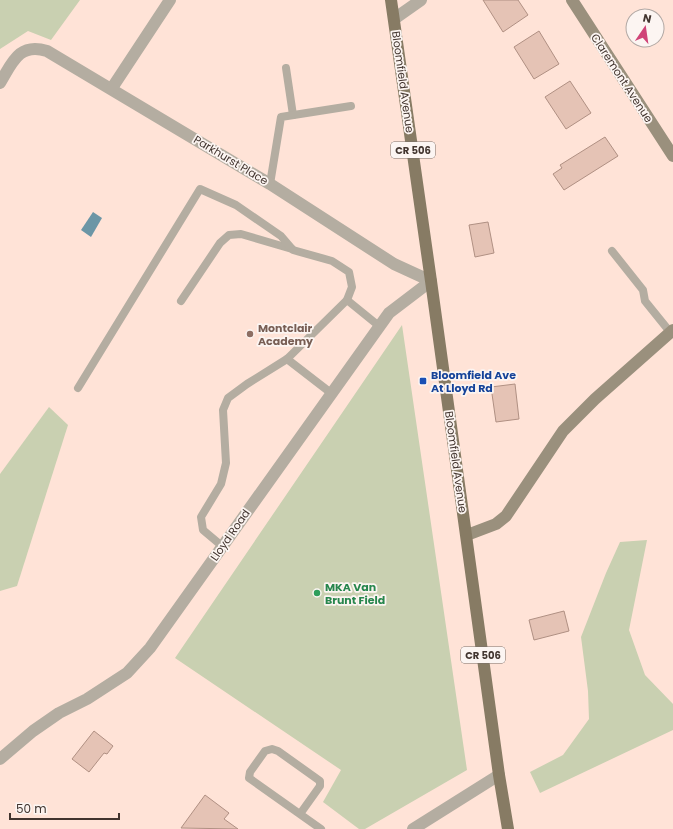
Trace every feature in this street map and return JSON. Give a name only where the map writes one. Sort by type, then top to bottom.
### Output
[{"type":"main road","name":"Bloomfield Avenue","points":[[391,0],[432,281],[457,480],[467,535],[499,775],[508,829]]},
{"type":"street","points":[[112,88],[170,0]]},
{"type":"street","points":[[394,19],[421,0]]},
{"type":"street","name":"Claremont Avenue","points":[[572,0],[673,156]]},
{"type":"street","name":"Parkhurst Place","points":[[0,82],[18,55],[27,49],[36,47],[47,51],[112,88],[270,184],[394,264],[432,281]]},
{"type":"street","name":"Lloyd Road","points":[[0,759],[39,726],[127,673],[150,648],[379,326],[389,313],[432,281]]},
{"type":"street","points":[[467,535],[487,529],[506,516],[563,431],[595,399],[671,331]]},
{"type":"street","points":[[413,829],[499,775]]},
{"type":"lane","points":[[286,68],[294,115]]},
{"type":"lane","points":[[270,184],[281,117],[350,106]]},
{"type":"lane","points":[[78,388],[200,189],[236,205],[281,236],[293,249]]},
{"type":"lane","points":[[181,301],[220,243],[229,235],[241,234],[332,261],[349,272],[352,287],[347,300],[287,359],[247,384],[228,398],[223,410],[226,463],[220,484],[201,517],[203,530],[222,546]]},
{"type":"lane","points":[[612,252],[643,290],[645,301],[671,331]]},
{"type":"lane","points":[[347,300],[379,326]]},
{"type":"lane","points":[[287,359],[331,393]]},
{"type":"lane","points":[[300,814],[320,786],[320,781],[278,751],[272,749],[264,751],[250,772],[249,778],[321,829]]},
{"type":"green space","points":[[0,0],[80,0],[51,40],[28,31],[0,49]]},
{"type":"green space","points":[[402,325],[467,770],[365,829],[359,829],[323,802],[341,770],[175,658]]},
{"type":"green space","points":[[49,407],[68,425],[17,586],[0,591],[0,474]]},
{"type":"green space","points":[[647,540],[629,630],[645,675],[673,704],[673,730],[540,793],[530,772],[563,755],[589,719],[588,691],[581,637],[606,573],[620,542]]},
{"type":"water","points":[[93,212],[102,218],[91,237],[81,230]]},
{"type":"building","points":[[483,0],[518,0],[528,15],[503,32]]},
{"type":"building","points":[[539,31],[559,64],[534,79],[514,47]]},
{"type":"building","points":[[570,81],[591,113],[566,129],[545,97]]},
{"type":"building","points":[[605,137],[618,156],[564,190],[553,174],[562,168],[560,165]]},
{"type":"building","points":[[488,222],[494,253],[475,257],[469,225]]},
{"type":"building","points":[[515,384],[519,419],[496,422],[491,387]]},
{"type":"building","points":[[564,611],[569,631],[534,640],[529,620]]},
{"type":"building","points":[[94,731],[113,746],[107,754],[104,753],[89,772],[72,759]]},
{"type":"building","points":[[205,795],[229,813],[224,819],[238,829],[181,828]]},
{"type":"place","name":"Montclair Academy","points":[[250,334]]},
{"type":"place","name":"Bloomfield Ave At Lloyd Rd","points":[[423,381]]},
{"type":"place","name":"MKA Van Brunt Field","points":[[317,593]]}]
